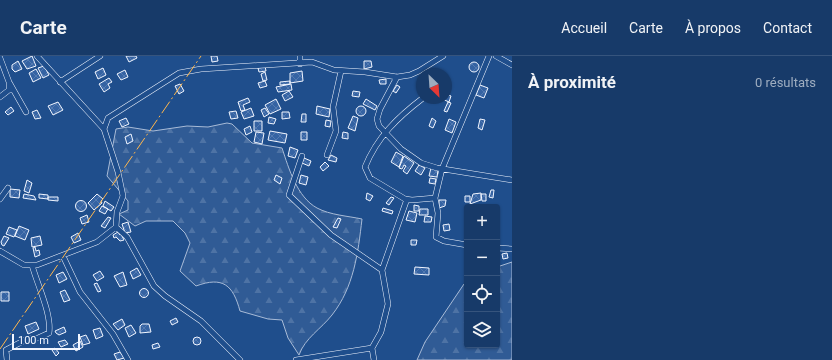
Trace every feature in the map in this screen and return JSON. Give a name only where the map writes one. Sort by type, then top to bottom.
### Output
[{"type":"street","points":[[0,250],[24,265],[32,265],[63,256],[97,242],[116,227],[117,212],[123,196],[122,188],[104,129],[86,107],[60,82],[37,56]]},
{"type":"street","points":[[60,82],[100,56]]},
{"type":"street","points":[[300,56],[300,64]]},
{"type":"street","points":[[104,129],[108,118],[117,111],[180,73],[201,69],[300,64],[312,62],[322,67],[341,71],[377,73],[397,77],[410,75],[419,71],[443,56]]},
{"type":"street","points":[[464,244],[444,241],[436,237],[438,213],[435,198],[442,169],[489,56]]},
{"type":"street","points":[[496,56],[512,65]]},
{"type":"street","points":[[0,58],[9,82],[26,112]]},
{"type":"street","points":[[327,155],[336,131],[333,107],[341,71]]},
{"type":"street","points":[[397,77],[380,109],[377,119],[379,126],[401,150],[421,163],[442,169],[512,180]]},
{"type":"street","points":[[0,97],[10,90],[9,82]]},
{"type":"street","points":[[416,104],[407,110],[385,133],[372,150],[364,168],[370,178],[407,199],[435,198]]},
{"type":"street","points":[[302,156],[289,195],[332,235],[382,270]]},
{"type":"street","points":[[0,199],[8,188]]},
{"type":"street","points":[[374,360],[372,348],[381,332],[388,304],[382,270],[407,199]]},
{"type":"street","points":[[116,227],[127,237],[154,286],[165,296],[201,321],[240,360]]},
{"type":"street","points":[[500,248],[512,249]]},
{"type":"street","points":[[63,256],[80,292],[113,334],[128,360]]},
{"type":"street","points":[[7,360],[6,350],[27,339],[38,338],[49,333],[50,326],[47,312],[32,265]]},
{"type":"street","points":[[296,360],[372,348]]},
{"type":"green space","points":[[227,123],[232,124],[252,143],[282,148],[299,190],[310,203],[317,208],[339,215],[362,219],[357,257],[345,293],[332,315],[309,339],[299,355],[288,338],[282,320],[268,319],[240,311],[234,295],[226,285],[213,282],[196,286],[180,271],[190,243],[185,233],[173,221],[146,221],[135,226],[119,214],[128,210],[128,201],[107,176],[116,129],[128,127],[153,131],[187,126],[208,127]]},
{"type":"green space","points":[[512,262],[512,360],[417,360],[425,342],[464,284],[464,348],[500,348],[500,266]]},
{"type":"building","points":[[32,56],[36,66],[27,69],[22,61]]},
{"type":"building","points":[[126,56],[136,56],[137,58],[129,62]]},
{"type":"building","points":[[211,56],[217,56],[218,61],[212,62]]},
{"type":"building","points":[[18,61],[22,69],[15,72],[12,69],[12,65]]},
{"type":"building","points":[[364,61],[371,61],[372,67],[364,69]]},
{"type":"building","points":[[472,62],[476,62],[478,63],[478,71],[472,72],[469,69],[469,65]]},
{"type":"building","points":[[44,66],[49,75],[43,78],[38,68]]},
{"type":"building","points":[[265,66],[266,71],[259,72],[258,68]]},
{"type":"building","points":[[103,68],[106,75],[98,79],[95,72]]},
{"type":"building","points":[[36,69],[41,78],[33,82],[29,73]]},
{"type":"building","points":[[125,70],[128,77],[121,80],[117,74]]},
{"type":"building","points":[[302,71],[303,81],[290,83],[290,73]]},
{"type":"building","points":[[265,72],[267,80],[263,81],[261,74]]},
{"type":"building","points":[[109,78],[112,82],[108,84],[110,88],[104,92],[99,84]]},
{"type":"building","points":[[386,79],[386,84],[380,84],[379,80]]},
{"type":"building","points":[[265,81],[267,86],[260,88],[258,83]]},
{"type":"building","points":[[290,81],[290,84],[280,85],[280,82]]},
{"type":"building","points":[[180,84],[184,91],[179,94],[175,86]]},
{"type":"building","points":[[291,84],[292,90],[278,92],[276,87]]},
{"type":"building","points":[[397,85],[400,87],[396,93],[393,91]]},
{"type":"building","points":[[480,85],[488,88],[484,98],[476,95]]},
{"type":"building","points":[[289,91],[293,97],[285,101],[282,95]]},
{"type":"building","points":[[353,91],[360,92],[359,97],[352,96]]},
{"type":"building","points":[[248,98],[250,102],[243,105],[245,110],[241,111],[238,102]]},
{"type":"building","points":[[276,99],[281,109],[270,114],[265,105]]},
{"type":"building","points":[[366,99],[377,106],[375,110],[363,104]]},
{"type":"building","points":[[58,102],[63,110],[53,115],[48,106]]},
{"type":"building","points":[[447,104],[451,104],[447,112],[444,111]]},
{"type":"building","points":[[317,106],[330,109],[329,117],[316,114]]},
{"type":"building","points":[[361,106],[366,111],[361,116],[356,111]]},
{"type":"building","points":[[11,107],[14,111],[8,115],[5,112]]},
{"type":"building","points":[[251,108],[254,116],[244,119],[241,112]]},
{"type":"building","points":[[265,108],[269,114],[264,117],[261,110]]},
{"type":"building","points":[[37,110],[41,118],[35,119],[32,112]]},
{"type":"building","points":[[236,111],[238,118],[231,119],[229,112]]},
{"type":"building","points":[[282,112],[289,112],[290,118],[282,119]]},
{"type":"building","points":[[302,114],[306,114],[306,122],[301,122]]},
{"type":"building","points":[[353,116],[358,118],[355,131],[348,128]]},
{"type":"building","points":[[269,117],[276,119],[274,124],[268,123]]},
{"type":"building","points":[[126,118],[129,124],[122,127],[119,121]]},
{"type":"building","points":[[432,118],[436,121],[433,128],[429,126]]},
{"type":"building","points":[[449,119],[456,122],[452,133],[445,130]]},
{"type":"building","points":[[480,119],[485,120],[482,130],[478,128]]},
{"type":"building","points":[[326,120],[331,121],[330,127],[325,126]]},
{"type":"building","points":[[254,121],[262,121],[262,131],[254,131]]},
{"type":"building","points":[[250,126],[252,132],[246,135],[244,129]]},
{"type":"building","points":[[270,131],[287,134],[285,143],[268,140]]},
{"type":"building","points":[[256,132],[264,133],[262,144],[254,142]]},
{"type":"building","points":[[301,132],[307,132],[307,140],[301,140]]},
{"type":"building","points":[[343,132],[348,133],[348,139],[342,138]]},
{"type":"building","points":[[131,134],[133,141],[127,144],[125,137]]},
{"type":"building","points":[[290,147],[298,150],[295,158],[288,156]]},
{"type":"building","points":[[396,152],[403,156],[399,167],[391,162]]},
{"type":"building","points":[[331,155],[337,158],[336,162],[328,160]]},
{"type":"building","points":[[404,156],[414,163],[407,174],[403,171],[406,166],[404,165],[402,169],[399,168]]},
{"type":"building","points":[[304,158],[311,161],[309,166],[302,163]]},
{"type":"building","points":[[325,162],[329,166],[323,171],[320,167]]},
{"type":"building","points":[[419,165],[425,168],[421,175],[415,171]]},
{"type":"building","points":[[431,168],[438,170],[437,177],[429,176]]},
{"type":"building","points":[[276,175],[282,178],[280,184],[274,180]]},
{"type":"building","points":[[301,175],[308,177],[306,185],[299,183]]},
{"type":"building","points":[[430,178],[436,179],[435,184],[429,183]]},
{"type":"building","points":[[27,180],[32,183],[29,193],[24,191]]},
{"type":"building","points":[[10,189],[20,190],[19,198],[10,197]]},
{"type":"building","points":[[491,190],[494,190],[493,198],[489,197]]},
{"type":"building","points":[[367,193],[373,196],[370,201],[366,199]]},
{"type":"building","points":[[481,193],[481,200],[470,204],[473,194]]},
{"type":"building","points":[[24,194],[34,196],[36,200],[23,198]]},
{"type":"building","points":[[39,194],[48,195],[48,199],[39,198]]},
{"type":"building","points":[[97,194],[103,199],[101,201],[102,203],[94,210],[88,203]]},
{"type":"building","points":[[481,194],[486,194],[486,201],[482,201]]},
{"type":"building","points":[[465,196],[470,196],[470,202],[465,202]]},
{"type":"building","points":[[48,197],[58,197],[58,201],[48,200]]},
{"type":"building","points":[[391,197],[394,198],[389,205],[386,203]]},
{"type":"building","points":[[439,200],[446,200],[445,206],[439,208]]},
{"type":"building","points":[[79,201],[83,201],[85,202],[85,210],[79,211],[76,208],[76,204]]},
{"type":"building","points":[[105,201],[114,207],[111,211],[103,206]]},
{"type":"building","points":[[414,205],[419,206],[419,211],[414,211]]},
{"type":"building","points":[[102,206],[108,209],[105,214],[99,211]]},
{"type":"building","points":[[383,208],[393,211],[392,214],[382,211]]},
{"type":"building","points":[[420,209],[428,209],[428,215],[419,215]]},
{"type":"building","points":[[409,211],[417,213],[415,222],[406,220]]},
{"type":"building","points":[[87,215],[89,222],[82,224],[80,218]]},
{"type":"building","points":[[425,216],[432,217],[431,222],[424,222]]},
{"type":"building","points":[[108,217],[111,218],[105,228],[101,226]]},
{"type":"building","points":[[338,218],[341,219],[337,228],[333,227]]},
{"type":"building","points":[[128,222],[131,232],[125,233],[122,224]]},
{"type":"building","points":[[449,224],[450,230],[444,231],[443,225]]},
{"type":"building","points":[[19,226],[29,230],[25,240],[15,236]]},
{"type":"building","points":[[9,227],[17,230],[14,237],[6,234]]},
{"type":"building","points":[[118,232],[124,240],[120,241],[116,237],[114,238],[113,235]]},
{"type":"building","points":[[78,233],[81,240],[74,243],[71,237]]},
{"type":"building","points":[[4,236],[9,238],[4,246],[1,242]]},
{"type":"building","points":[[40,236],[42,245],[32,247],[31,238]]},
{"type":"building","points":[[411,240],[417,240],[416,245],[411,245]]},
{"type":"building","points":[[35,247],[36,251],[39,250],[40,255],[35,257],[33,248]]},
{"type":"building","points":[[507,253],[508,258],[503,259],[502,254]]},
{"type":"building","points":[[415,267],[429,268],[429,275],[414,274]]},
{"type":"building","points":[[137,268],[141,275],[133,279],[130,272]]},
{"type":"building","points":[[100,271],[104,277],[97,281],[93,275]]},
{"type":"building","points":[[63,272],[67,279],[59,283],[56,275]]},
{"type":"building","points":[[123,272],[127,285],[120,287],[114,276]]},
{"type":"building","points":[[97,283],[101,291],[98,292],[94,284]]},
{"type":"building","points":[[142,289],[146,289],[148,293],[146,297],[142,297],[140,295],[140,291]]},
{"type":"building","points":[[65,290],[70,300],[64,302],[60,292]]},
{"type":"building","points":[[1,292],[9,292],[9,301],[1,301]]},
{"type":"building","points":[[176,318],[178,322],[172,325],[170,321]]},
{"type":"building","points":[[122,319],[125,325],[118,330],[113,324]]},
{"type":"building","points":[[36,322],[39,329],[28,334],[25,326]]},
{"type":"building","points":[[142,324],[149,324],[151,332],[140,333],[140,326]]},
{"type":"building","points":[[131,325],[136,333],[129,337],[125,328]]},
{"type":"building","points":[[64,327],[66,332],[59,335],[56,333],[55,331]]},
{"type":"building","points":[[100,328],[103,336],[96,339],[93,330]]},
{"type":"building","points":[[86,335],[90,343],[83,345],[80,337]]},
{"type":"building","points":[[195,337],[199,337],[201,341],[199,345],[195,345],[193,343],[193,339]]},
{"type":"building","points":[[65,340],[68,344],[61,347],[58,342]]},
{"type":"building","points":[[80,341],[83,347],[76,351],[73,345]]},
{"type":"building","points":[[158,343],[160,347],[153,349],[152,345]]},
{"type":"building","points":[[55,348],[59,353],[56,356],[52,350]]},
{"type":"building","points":[[120,352],[124,358],[117,360],[114,354]]},
{"type":"power","points":[[0,349],[201,56]]}]
